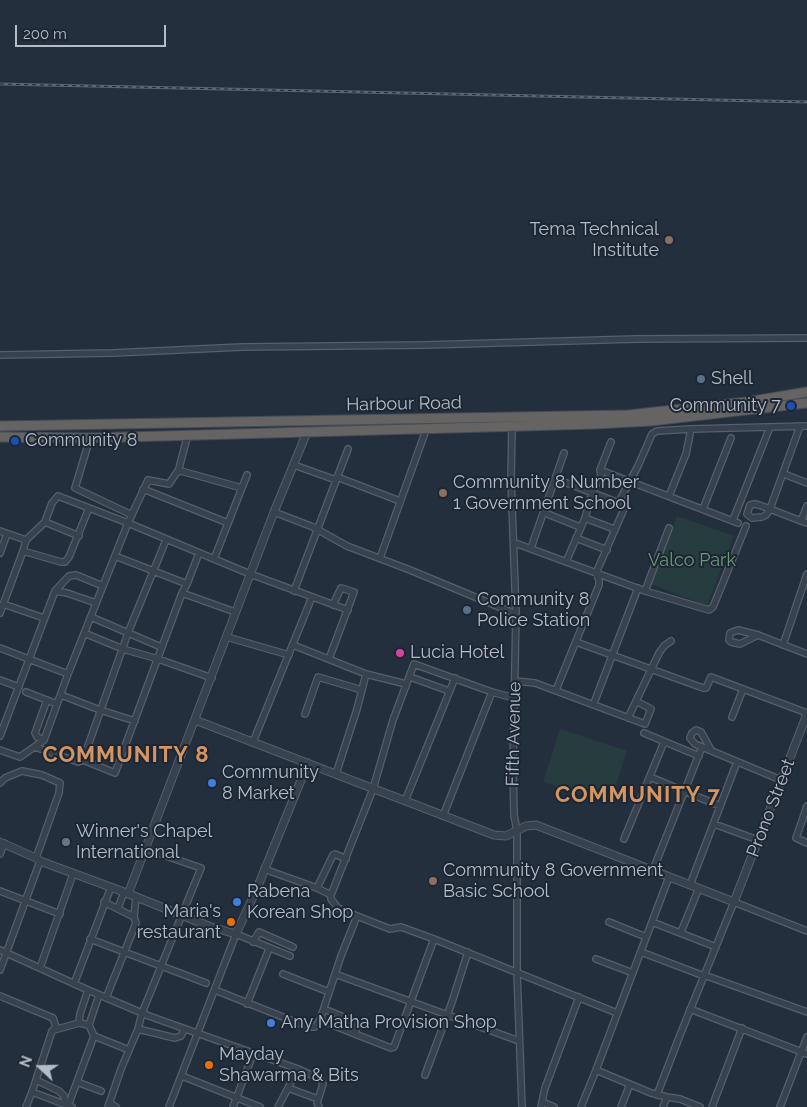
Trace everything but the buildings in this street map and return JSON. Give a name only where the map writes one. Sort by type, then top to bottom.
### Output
[{"type":"highway","name":"Harbour Road","points":[[0,426],[628,416],[747,402],[807,392]]},
{"type":"highway","name":"Harbour Road","points":[[0,437],[90,438],[188,434],[426,430],[651,421],[807,402]]},
{"type":"street","points":[[0,355],[113,353],[242,347],[638,339],[807,338]]},
{"type":"street","points":[[556,690],[599,585],[596,573],[624,509],[621,498],[653,433],[657,431],[692,429],[804,426],[770,510],[804,522],[807,506]]},
{"type":"street","name":"Fifth Avenue","points":[[512,427],[511,478],[515,543],[516,614],[513,764],[514,815],[517,831],[517,972],[522,1107]]},
{"type":"street","points":[[600,470],[736,522],[770,427]]},
{"type":"street","points":[[669,496],[686,454],[692,429]]},
{"type":"street","points":[[380,558],[426,430]]},
{"type":"street","points":[[118,908],[129,894],[212,678],[235,612],[308,432]]},
{"type":"street","points":[[0,750],[20,757],[44,740],[102,586],[143,489],[148,480],[169,484],[178,472],[188,434]]},
{"type":"street","points":[[90,438],[75,488],[132,515]]},
{"type":"street","points":[[703,510],[730,438]]},
{"type":"street","points":[[566,562],[585,518],[611,442]]},
{"type":"street","points":[[294,590],[348,449]]},
{"type":"street","points":[[531,548],[545,513],[564,452]]},
{"type":"street","points":[[294,465],[400,500]]},
{"type":"street","points":[[178,472],[181,471],[242,488]]},
{"type":"street","points":[[784,474],[807,483]]},
{"type":"street","points":[[214,559],[247,475]]},
{"type":"street","points":[[556,479],[622,504]]},
{"type":"street","points":[[143,489],[228,523]]},
{"type":"street","points":[[0,613],[26,540],[45,522],[52,503],[58,496],[128,522],[166,540],[250,574],[348,610]]},
{"type":"street","points":[[23,551],[66,562],[89,508]]},
{"type":"street","points":[[274,512],[317,529],[347,546],[516,614]]},
{"type":"street","points":[[545,513],[580,527]]},
{"type":"street","points":[[585,518],[614,529]]},
{"type":"street","points":[[45,522],[78,536]]},
{"type":"street","points":[[515,543],[645,591],[711,610],[746,526]]},
{"type":"street","points":[[645,591],[669,528]]},
{"type":"street","points":[[0,531],[26,540]]},
{"type":"street","points":[[0,553],[7,534]]},
{"type":"street","points":[[576,538],[607,550]]},
{"type":"street","points":[[83,760],[128,633],[166,540]]},
{"type":"street","points":[[35,747],[78,762],[83,760],[115,773],[161,647],[199,553]]},
{"type":"street","points":[[115,556],[187,584]]},
{"type":"street","points":[[783,645],[807,574]]},
{"type":"street","points":[[0,736],[55,592],[69,576],[76,575],[102,586]]},
{"type":"street","points":[[329,659],[355,594],[341,588],[333,605]]},
{"type":"street","points":[[594,704],[638,588]]},
{"type":"street","points":[[55,592],[67,593],[96,603]]},
{"type":"street","points":[[182,593],[235,612]]},
{"type":"street","points":[[254,742],[312,597]]},
{"type":"street","points":[[3,604],[44,618]]},
{"type":"street","points":[[90,617],[161,647]]},
{"type":"street","points":[[84,633],[123,649],[212,678]]},
{"type":"street","points":[[758,636],[807,654]]},
{"type":"street","points":[[227,637],[289,655]]},
{"type":"street","points":[[628,718],[650,669],[664,646],[671,641]]},
{"type":"street","points":[[576,642],[704,689],[711,677],[807,713]]},
{"type":"street","points":[[293,645],[366,674],[406,684]]},
{"type":"street","points":[[0,648],[68,674]]},
{"type":"street","points":[[514,698],[414,664],[393,720],[373,789],[331,895],[333,904],[390,929],[401,927],[468,952],[617,1013]]},
{"type":"street","points":[[336,774],[366,674]]},
{"type":"street","points":[[305,714],[318,677],[362,690]]},
{"type":"street","points":[[410,677],[449,691]]},
{"type":"street","points":[[405,801],[455,678]]},
{"type":"street","points":[[0,680],[19,687]]},
{"type":"street","points":[[515,681],[530,682],[556,690],[644,724],[647,723],[651,709],[636,701]]},
{"type":"street","points":[[732,717],[743,689]]},
{"type":"street","points":[[26,692],[57,704]]},
{"type":"street","points":[[443,816],[492,692]]},
{"type":"street","points":[[61,695],[100,710],[135,720]]},
{"type":"street","points":[[44,740],[37,737],[35,733],[47,700]]},
{"type":"street","name":"Prono Street","points":[[734,902],[781,780],[804,731],[807,713]]},
{"type":"street","points":[[195,720],[494,835],[506,836],[526,826],[536,826],[807,930]]},
{"type":"street","points":[[711,750],[702,732],[696,730],[692,733],[690,738],[695,744],[781,780]]},
{"type":"street","points":[[644,733],[699,756]]},
{"type":"street","points":[[624,839],[664,742]]},
{"type":"street","points":[[653,870],[702,747]]},
{"type":"street","points":[[690,885],[737,762]]},
{"type":"street","points":[[169,1107],[236,934],[308,763]]},
{"type":"street","points":[[0,783],[5,778],[22,771],[42,775],[60,782],[59,793],[26,900],[0,970]]},
{"type":"street","points":[[650,777],[720,806]]},
{"type":"street","points":[[807,806],[796,838],[807,843]]},
{"type":"street","points":[[714,824],[758,840]]},
{"type":"street","points":[[0,854],[2,843],[73,874],[290,956]]},
{"type":"street","points":[[116,1107],[108,1105],[138,1029],[142,1013],[202,868],[146,849]]},
{"type":"street","points":[[317,888],[332,855],[335,854],[346,859]]},
{"type":"street","points":[[264,869],[331,895]]},
{"type":"street","points":[[40,968],[73,874]]},
{"type":"street","points":[[581,1107],[670,877]]},
{"type":"street","points":[[74,984],[111,887]]},
{"type":"street","points":[[681,932],[699,888]]},
{"type":"street","points":[[0,891],[60,914]]},
{"type":"street","points":[[129,894],[136,923],[89,1025],[94,1036],[129,1050]]},
{"type":"street","points":[[104,902],[134,917]]},
{"type":"street","points":[[657,1095],[734,902]]},
{"type":"street","points":[[215,990],[308,1027],[315,1027],[320,1020],[357,916]]},
{"type":"street","points":[[609,922],[646,937]]},
{"type":"street","points":[[652,922],[716,947]]},
{"type":"street","points":[[253,942],[260,932],[293,946]]},
{"type":"street","points":[[90,939],[206,983]]},
{"type":"street","points":[[320,1020],[393,1048],[412,1002],[434,939]]},
{"type":"street","points":[[247,1004],[269,949]]},
{"type":"street","points":[[0,950],[74,984],[184,1030],[298,1069],[322,1081],[323,1084],[317,1103],[319,1107]]},
{"type":"street","points":[[425,1075],[468,952]]},
{"type":"street","points":[[641,952],[807,1012]]},
{"type":"street","points":[[596,959],[633,973]]},
{"type":"street","points":[[283,974],[329,992]]},
{"type":"street","points":[[335,974],[519,1041]]},
{"type":"street","points":[[80,1023],[80,1014],[88,990]]},
{"type":"street","points":[[0,996],[54,1018],[56,1027],[52,1031],[26,1107]]},
{"type":"street","points":[[554,1107],[541,1105],[545,1088],[579,997]]},
{"type":"street","points":[[324,1009],[358,1023],[355,1034]]},
{"type":"street","points":[[690,1009],[804,1053]]},
{"type":"street","points":[[52,1031],[80,1023],[89,1025]]},
{"type":"street","points":[[712,1107],[742,1028]]},
{"type":"street","points":[[138,1029],[175,1038],[180,1036],[184,1030]]},
{"type":"street","points":[[69,1106],[94,1036]]},
{"type":"street","points":[[780,1107],[804,1053],[807,1037]]},
{"type":"street","points":[[233,1107],[253,1054]]},
{"type":"street","points":[[278,1107],[298,1069]]},
{"type":"street","points":[[596,1070],[657,1095],[680,1099],[700,1107]]},
{"type":"street","points":[[182,1076],[260,1107]]},
{"type":"street","points":[[36,1080],[59,1091],[69,1106]]},
{"type":"street","points":[[77,1082],[101,1091]]},
{"type":"street","points":[[621,1107],[630,1084]]},
{"type":"street","points":[[288,1088],[318,1099]]},
{"type":"street","points":[[32,1092],[69,1106]]},
{"type":"street","points":[[663,1107],[667,1097]]},
{"type":"green space","name":"Valco Park","points":[[677,516],[734,536],[707,606],[651,584]]},
{"type":"green space","points":[[560,729],[627,751],[610,803],[543,782]]},
{"type":"railway","points":[[0,84],[807,102]]},
{"type":"place","name":"Tema Technical Institute","points":[[669,240]]},
{"type":"place","name":"Shell","points":[[701,379]]},
{"type":"place","name":"Community 7","points":[[791,406]]},
{"type":"place","name":"Community 8","points":[[15,441]]},
{"type":"place","name":"Community 8 Number 1 Government School","points":[[443,493]]},
{"type":"place","name":"Community 8 Police Station","points":[[467,610]]},
{"type":"place","name":"Lucia Hotel","points":[[400,653]]},
{"type":"place","name":"Community 8 Market","points":[[212,783]]},
{"type":"place","name":"Winner's Chapel International","points":[[66,842]]},
{"type":"place","name":"Community 8 Government Basic School","points":[[433,881]]},
{"type":"place","name":"Rabena Korean Shop","points":[[237,902]]},
{"type":"place","name":"Maria's restaurant","points":[[231,922]]},
{"type":"place","name":"Any Matha Provision Shop","points":[[271,1023]]},
{"type":"place","name":"Mayday Shawarma & Bits","points":[[209,1065]]},
{"type":"district","name":"COMMUNITY 8","points":[[126,755]]},
{"type":"district","name":"COMMUNITY 7","points":[[638,795]]}]
